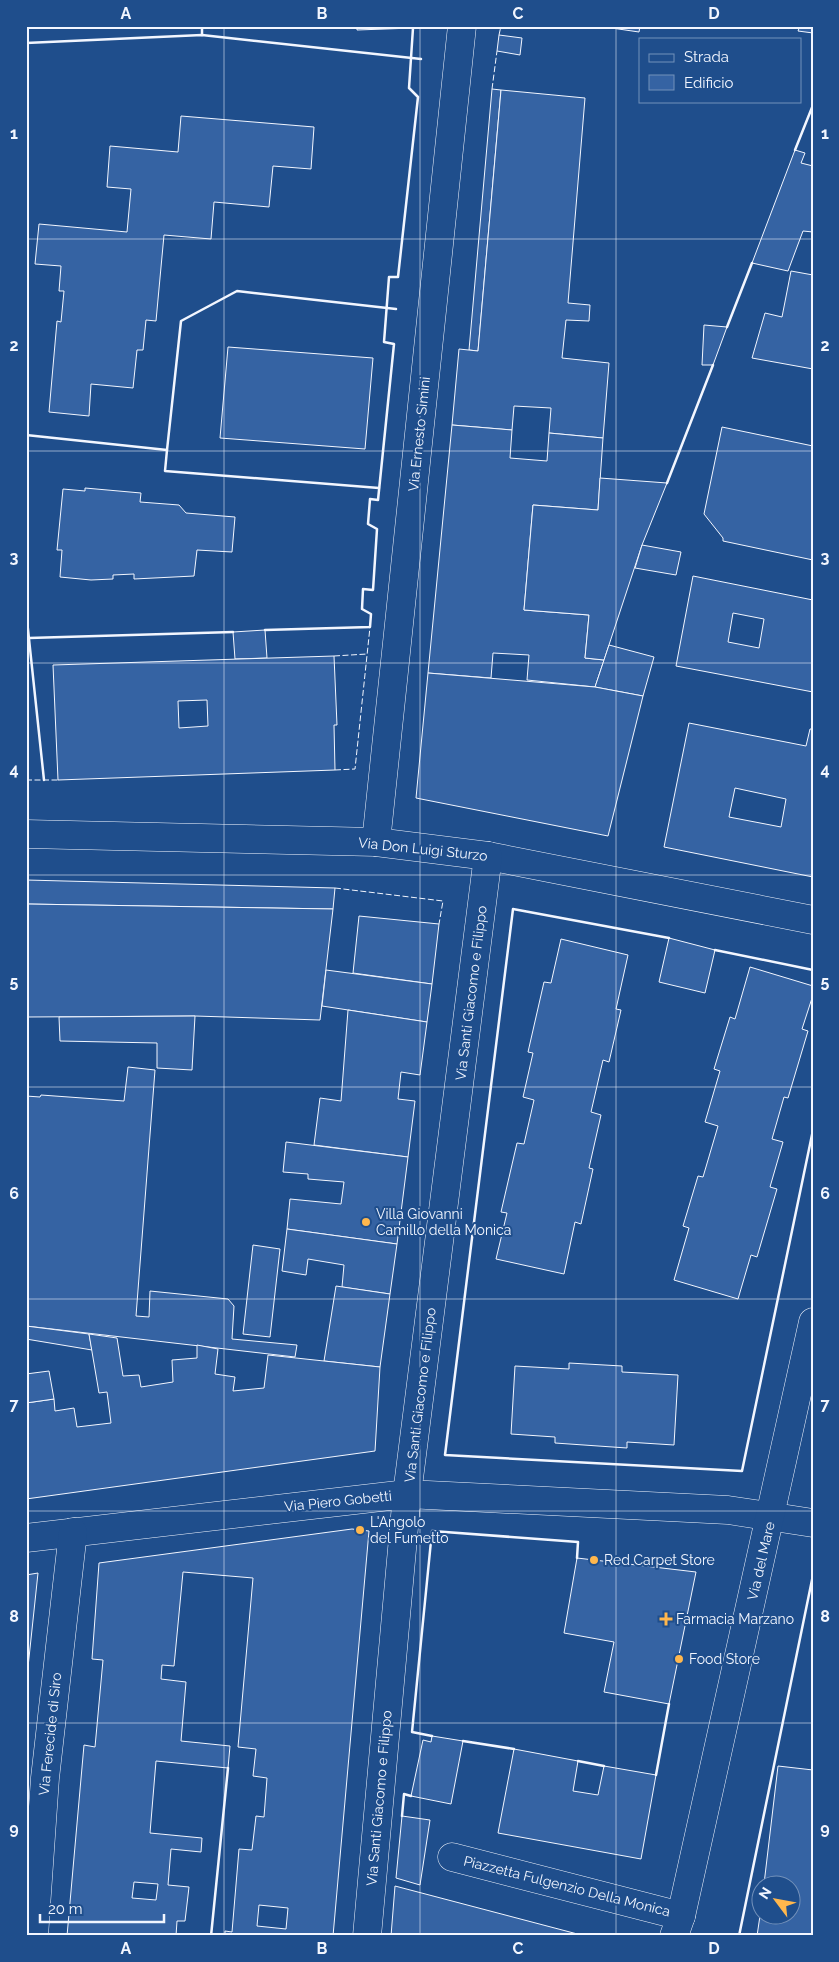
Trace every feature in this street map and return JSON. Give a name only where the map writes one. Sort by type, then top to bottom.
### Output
[{"type":"street","name":"Via Ernesto Simini","points":[[376,842],[462,26]]},
{"type":"street","name":"Via Don Luigi Sturzo","points":[[26,834],[376,842],[488,856],[813,920]]},
{"type":"street","name":"Via Santi Giacomo e Filippo","points":[[366,1936],[407,1494],[488,856]]},
{"type":"street","name":"Via del Mare","points":[[678,1926],[813,1322]]},
{"type":"street","name":"Via Piero Gobetti","points":[[26,1538],[407,1494],[728,1510],[813,1522]]},
{"type":"street","name":"Via Ferecide di Siro","points":[[34,1936],[36,1784],[73,1532]]},
{"type":"street","name":"Piazzetta Fulgenzio Della Monica","points":[[452,1857],[678,1926]]},
{"type":"building","points":[[357,26],[413,26],[413,28],[357,30]]},
{"type":"building","points":[[598,26],[640,26],[639,32]]},
{"type":"building","points":[[800,26],[813,26],[813,33],[798,31]]},
{"type":"building","points":[[499,35],[522,38],[520,55],[497,51]]},
{"type":"building","points":[[492,89],[501,90],[478,351],[469,350]]},
{"type":"building","points":[[501,90],[585,98],[568,303],[590,305],[589,321],[566,320],[562,358],[609,363],[603,438],[549,433],[551,408],[514,406],[512,430],[452,425],[459,349],[478,351]]},
{"type":"building","points":[[181,116],[314,127],[311,169],[273,166],[269,207],[214,202],[211,239],[164,235],[156,321],[146,320],[143,350],[137,350],[133,388],[91,384],[89,416],[49,412],[57,321],[61,322],[64,291],[59,291],[61,266],[35,264],[39,224],[127,232],[131,189],[107,187],[110,146],[178,152]]},
{"type":"building","points":[[795,150],[805,153],[801,163],[813,166],[813,232],[803,231],[788,271],[752,263]]},
{"type":"building","points":[[791,271],[813,275],[813,369],[752,358],[765,313],[782,317]]},
{"type":"building","points":[[704,325],[727,327],[713,365],[702,365]]},
{"type":"building","points":[[228,347],[373,358],[365,449],[220,438]]},
{"type":"building","points":[[452,425],[512,430],[510,458],[547,461],[549,433],[603,438],[598,510],[533,505],[524,610],[589,615],[585,658],[604,660],[595,687],[527,680],[529,655],[493,653],[491,678],[428,673]]},
{"type":"building","points":[[722,427],[813,446],[813,560],[723,541],[723,538],[704,514]]},
{"type":"building","points":[[600,478],[667,483],[642,545],[604,660],[585,658],[589,615],[524,610],[533,505],[598,510]]},
{"type":"building","points":[[85,488],[141,493],[140,502],[179,505],[186,513],[235,517],[232,552],[197,550],[194,576],[134,579],[134,574],[113,575],[113,579],[91,580],[60,577],[62,550],[57,550],[63,489],[85,491]]},
{"type":"building","points":[[642,545],[681,552],[676,575],[635,568]]},
{"type":"building","points":[[693,576],[813,600],[813,692],[676,666]],"holes":[[[733,613],[764,619],[759,648],[728,642]]]},
{"type":"building","points":[[265,630],[267,658],[235,659],[233,632]]},
{"type":"building","points":[[609,645],[654,657],[643,696],[595,687]]},
{"type":"building","points":[[334,656],[337,725],[334,725],[335,770],[58,780],[53,665]],"holes":[[[207,700],[208,726],[179,728],[178,701]]]},
{"type":"building","points":[[428,673],[595,687],[643,696],[608,836],[416,798]]},
{"type":"building","points":[[689,723],[806,746],[810,729],[813,729],[813,877],[664,847]],"holes":[[[735,788],[786,799],[781,827],[729,817]]]},
{"type":"building","points":[[26,880],[335,888],[333,909],[26,904]]},
{"type":"building","points":[[26,904],[333,909],[320,1020],[195,1016],[26,1017]]},
{"type":"building","points":[[359,916],[439,924],[432,984],[353,973]]},
{"type":"building","points":[[669,938],[715,950],[705,993],[659,982]]},
{"type":"building","points":[[561,939],[628,955],[616,1009],[621,1010],[609,1062],[603,1060],[591,1112],[601,1115],[589,1168],[593,1169],[581,1224],[575,1222],[564,1274],[496,1259],[507,1213],[501,1212],[517,1143],[524,1144],[534,1100],[523,1097],[533,1053],[528,1052],[544,982],[551,983]]},
{"type":"building","points":[[750,967],[813,986],[813,995],[802,1029],[808,1031],[788,1098],[784,1097],[772,1139],[783,1142],[770,1187],[777,1189],[757,1257],[751,1255],[738,1299],[674,1280],[689,1228],[683,1226],[698,1176],[703,1177],[718,1126],[705,1122],[720,1071],[714,1069],[730,1017],[735,1019]]},
{"type":"building","points":[[326,970],[432,984],[427,1022],[322,1006]]},
{"type":"building","points":[[348,1010],[427,1022],[420,1075],[401,1072],[398,1099],[415,1101],[408,1157],[314,1145],[320,1098],[341,1101]]},
{"type":"building","points":[[195,1016],[192,1070],[157,1068],[157,1043],[60,1041],[59,1017]]},
{"type":"building","points":[[128,1067],[155,1070],[136,1316],[149,1317],[150,1291],[228,1299],[234,1306],[232,1339],[297,1345],[295,1357],[26,1326],[26,1096],[40,1097],[41,1095],[124,1101]]},
{"type":"building","points":[[286,1142],[408,1157],[397,1244],[287,1229],[290,1199],[341,1204],[344,1182],[308,1179],[308,1174],[283,1172]]},
{"type":"building","points":[[287,1229],[397,1244],[390,1294],[342,1287],[344,1265],[308,1259],[306,1275],[282,1271]]},
{"type":"building","points":[[253,1245],[280,1249],[270,1337],[243,1334]]},
{"type":"building","points":[[336,1286],[390,1294],[380,1367],[324,1361]]},
{"type":"building","points":[[26,1326],[89,1334],[92,1350],[26,1339]]},
{"type":"building","points":[[89,1334],[117,1338],[123,1376],[139,1375],[141,1387],[173,1382],[172,1360],[197,1358],[197,1345],[218,1349],[215,1374],[235,1377],[233,1391],[264,1388],[268,1355],[380,1367],[375,1451],[26,1499],[26,1403],[54,1399],[55,1411],[74,1408],[77,1427],[111,1423],[107,1392],[99,1393]]},
{"type":"building","points":[[569,1363],[622,1366],[622,1372],[678,1375],[674,1445],[627,1442],[627,1448],[555,1443],[555,1437],[511,1434],[515,1366],[569,1369]]},
{"type":"building","points":[[49,1371],[54,1399],[26,1403],[26,1374]]},
{"type":"building","points":[[352,1529],[369,1531],[333,1936],[225,1936],[225,1931],[232,1932],[239,1849],[252,1850],[256,1816],[264,1817],[267,1778],[253,1776],[256,1749],[238,1747],[253,1578],[183,1572],[174,1666],[162,1665],[161,1679],[186,1682],[181,1741],[230,1746],[228,1768],[156,1761],[150,1833],[202,1838],[201,1852],[171,1849],[168,1885],[189,1887],[185,1921],[177,1921],[176,1936],[67,1936],[84,1745],[95,1747],[103,1660],[92,1659],[99,1563]],"holes":[[[134,1882],[158,1884],[156,1900],[132,1898]],[[259,1905],[288,1908],[286,1929],[257,1926]]]},
{"type":"building","points":[[577,1558],[696,1572],[669,1704],[604,1692],[614,1642],[564,1633]]},
{"type":"building","points":[[38,1573],[26,1686],[26,1575]]},
{"type":"building","points":[[432,1736],[463,1741],[451,1804],[411,1796],[423,1740],[431,1742]]},
{"type":"building","points":[[514,1749],[578,1761],[573,1791],[598,1795],[604,1766],[656,1775],[641,1859],[498,1833]]},
{"type":"building","points":[[778,1766],[813,1770],[813,1936],[757,1936],[759,1924],[802,1924],[802,1874],[765,1874]]},
{"type":"building","points":[[402,1816],[430,1820],[420,1885],[396,1878]]},
{"type":"building","points":[[395,1886],[585,1936],[391,1936]]},
{"type":"fence","points":[[499,35],[501,26]]},
{"type":"fence","points":[[492,89],[497,51]]},
{"type":"fence","points":[[335,770],[355,769],[370,627]]},
{"type":"fence","points":[[334,656],[367,654]]},
{"type":"fence","points":[[26,780],[58,780]]},
{"type":"fence","points":[[335,888],[443,901],[439,924]]},
{"type":"wall","points":[[202,26],[202,35]]},
{"type":"wall","points":[[265,630],[370,627],[371,614],[362,609],[363,589],[373,590],[377,529],[368,524],[370,499],[378,500],[394,344],[384,342],[389,277],[398,277],[418,97],[409,88],[413,28]]},
{"type":"wall","points":[[26,43],[202,35],[421,59]]},
{"type":"wall","points":[[795,150],[813,105]]},
{"type":"wall","points":[[727,327],[752,263]]},
{"type":"wall","points":[[379,488],[165,471],[181,321],[237,291],[396,309]]},
{"type":"wall","points":[[667,483],[713,365]]},
{"type":"wall","points":[[26,435],[167,450]]},
{"type":"wall","points":[[26,611],[44,780]]},
{"type":"wall","points":[[29,638],[233,632]]},
{"type":"wall","points":[[669,938],[513,909],[445,1455],[742,1471],[813,1130]]},
{"type":"wall","points":[[715,950],[813,970]]},
{"type":"wall","points":[[432,1736],[412,1732],[432,1531],[578,1542],[577,1558]]},
{"type":"wall","points":[[739,1936],[813,1575]]},
{"type":"wall","points":[[656,1775],[669,1704]]},
{"type":"wall","points":[[463,1741],[514,1749]]},
{"type":"wall","points":[[578,1761],[604,1766]]},
{"type":"wall","points":[[211,1936],[228,1768]]},
{"type":"wall","points":[[402,1816],[404,1794],[411,1796]]},
{"type":"place","name":"Villa Giovanni Camillo della Monica","points":[[366,1222]]},
{"type":"place","name":"L'Angolo del Fumetto","points":[[360,1530]]},
{"type":"place","name":"Red Carpet Store","points":[[594,1560]]},
{"type":"place","name":"Farmacia Marzano","points":[[666,1619]]},
{"type":"place","name":"Food Store","points":[[679,1659]]}]
